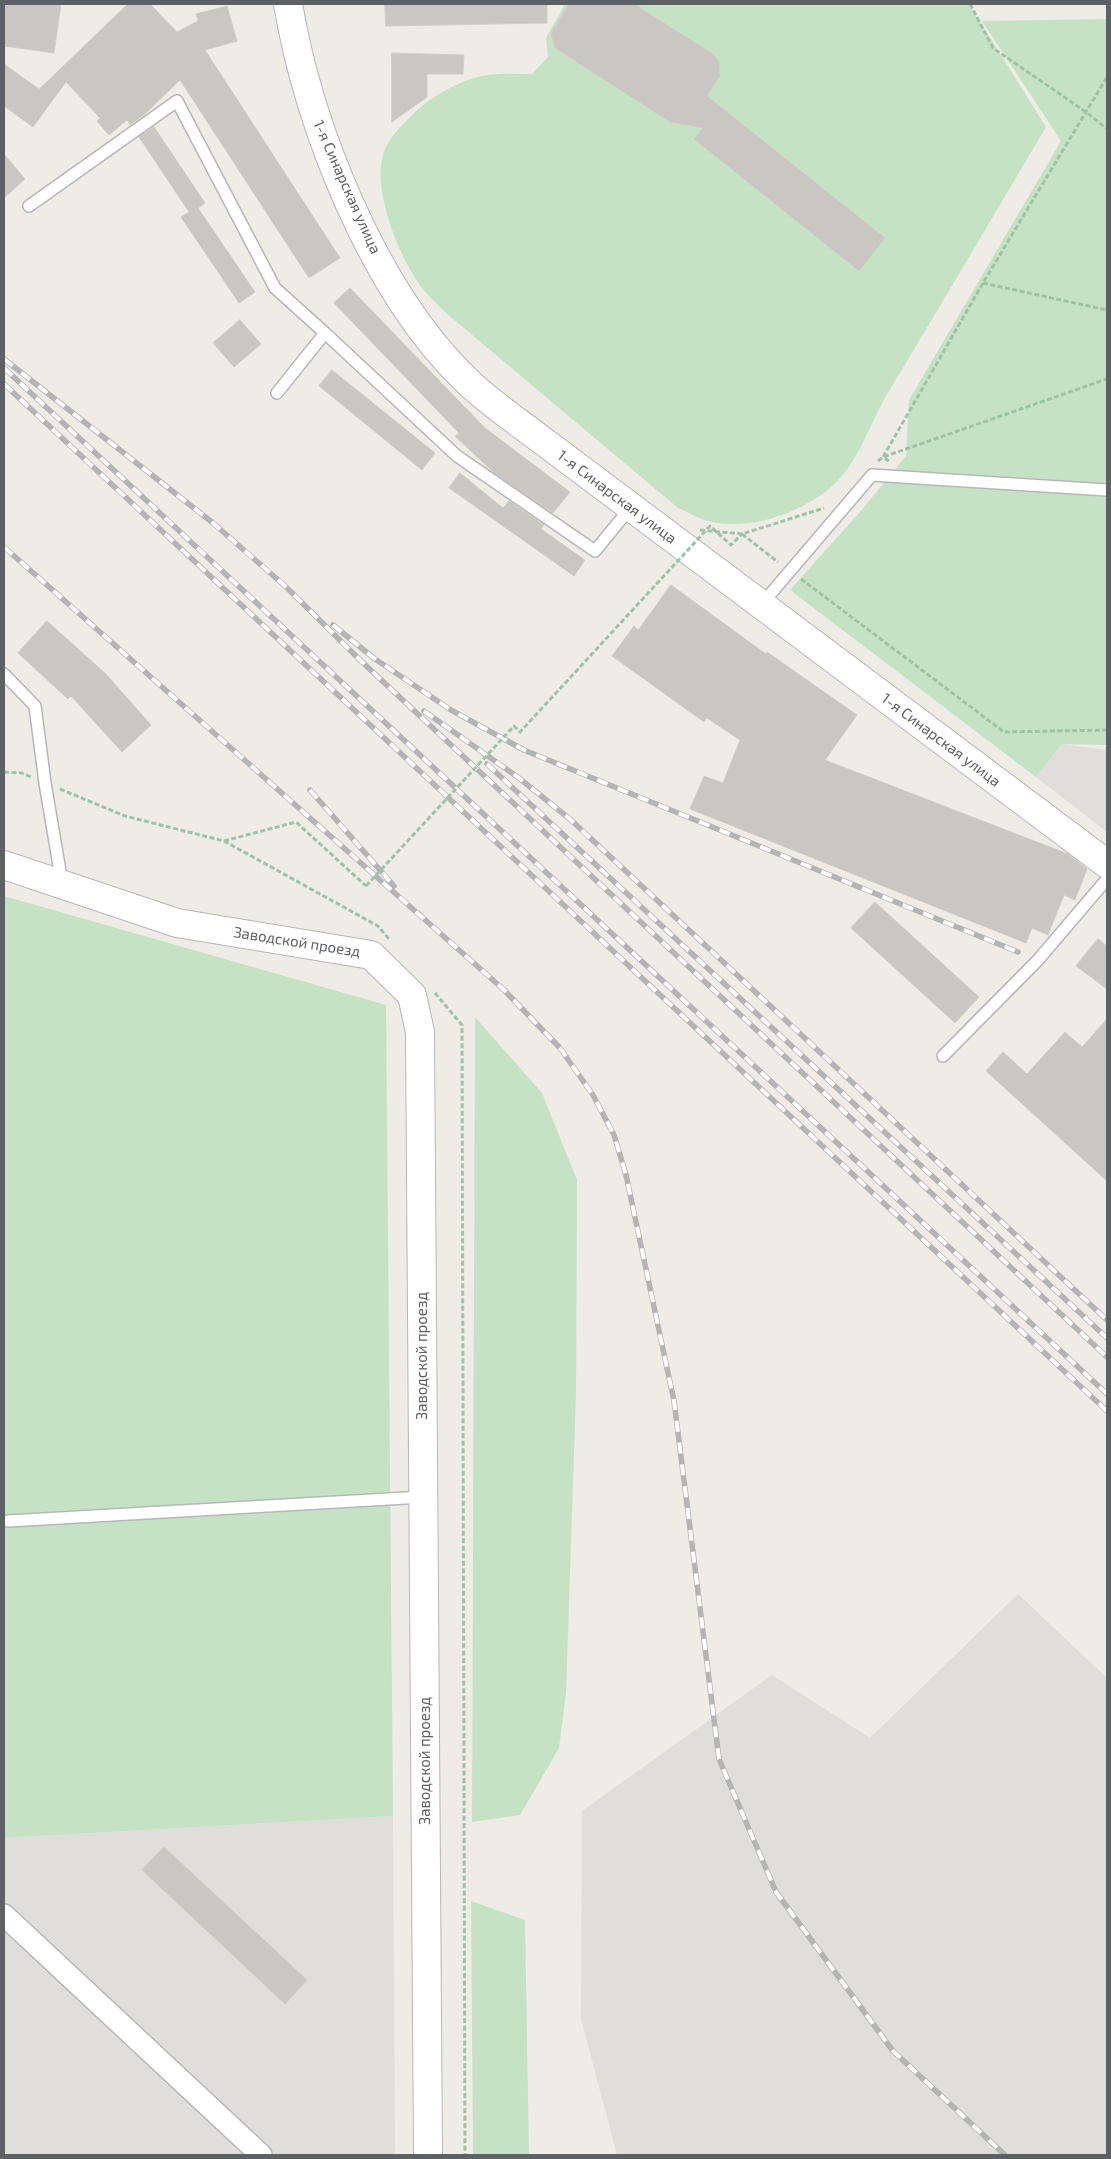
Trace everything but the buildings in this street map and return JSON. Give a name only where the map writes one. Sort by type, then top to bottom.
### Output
[{"type":"street","name":"1-я Синарская улица","points":[[288,4],[305,84],[322,136],[353,209],[388,278],[423,330],[465,379],[631,507],[1107,864]]},
{"type":"street","name":"Заводской проезд","points":[[4,865],[177,923],[372,955],[412,995],[420,1032],[428,2155]]},
{"type":"street","points":[[4,1915],[261,2155]]},
{"type":"lane","points":[[29,206],[176,100],[275,288],[457,456],[595,551],[631,507]]},
{"type":"lane","points":[[277,393],[325,333]]},
{"type":"lane","points":[[761,605],[872,474],[1107,490]]},
{"type":"lane","points":[[4,674],[35,706],[45,783],[63,885]]},
{"type":"lane","points":[[943,1056],[1038,960],[1107,879]]},
{"type":"lane","points":[[8,1521],[423,1497]]},
{"type":"path","points":[[970,4],[993,48],[1086,112],[1107,129]]},
{"type":"path","points":[[876,463],[882,457],[982,283],[1107,77]]},
{"type":"path","points":[[982,283],[1107,310]]},
{"type":"path","points":[[882,457],[1107,379]]},
{"type":"path","points":[[698,530],[742,534],[827,507]]},
{"type":"path","points":[[4,772],[22,773],[125,816],[224,841],[296,822],[366,886],[514,726],[520,732],[710,526],[731,545],[742,534]]},
{"type":"path","points":[[742,534],[781,564]]},
{"type":"path","points":[[797,576],[1004,732],[1107,730]]},
{"type":"shaded area","points":[[1062,744],[1107,750],[1107,832],[1036,777]]},
{"type":"shaded area","points":[[1018,1594],[1107,1678],[1107,2155],[617,2155],[581,2019],[582,1811],[772,1675],[870,1738]]},
{"type":"shaded area","points":[[393,1816],[395,2155],[4,2155],[4,1838]]},
{"type":"green space","points":[[565,4],[969,4],[1046,127],[886,396],[848,469],[829,489],[817,498],[789,512],[759,521],[728,524],[704,520],[678,508],[446,313],[423,289],[403,256],[395,238],[381,182],[381,164],[385,149],[391,138],[423,105],[440,93],[458,84],[487,75],[532,74],[548,57],[546,38]]},
{"type":"green space","points":[[1107,19],[1107,745],[1062,744],[1036,777],[790,590],[860,512],[906,456],[909,400],[1061,141],[982,21]]},
{"type":"green space","points":[[4,896],[386,1005],[393,1816],[4,1838]]},
{"type":"green space","points":[[475,1017],[542,1093],[577,1180],[576,1393],[566,1693],[559,1748],[520,1815],[472,1822]]},
{"type":"green space","points":[[471,1901],[525,1920],[529,2155],[473,2155]]},
{"type":"railway","points":[[4,359],[213,523],[285,586],[361,661],[1107,1357]]},
{"type":"railway","points":[[4,368],[1107,1394]]},
{"type":"railway","points":[[4,384],[1107,1411]]},
{"type":"railway","points":[[4,547],[502,988],[560,1048],[593,1095],[614,1135],[626,1175],[674,1401],[719,1759],[776,1892],[893,2051],[1005,2155]]},
{"type":"railway","points":[[333,625],[375,659],[451,710],[524,750],[1018,952]]},
{"type":"railway","points":[[424,711],[519,778],[571,820],[1107,1320]]},
{"type":"railway","points":[[487,764],[1107,1338]]},
{"type":"railway","points":[[310,790],[394,886]]}]
